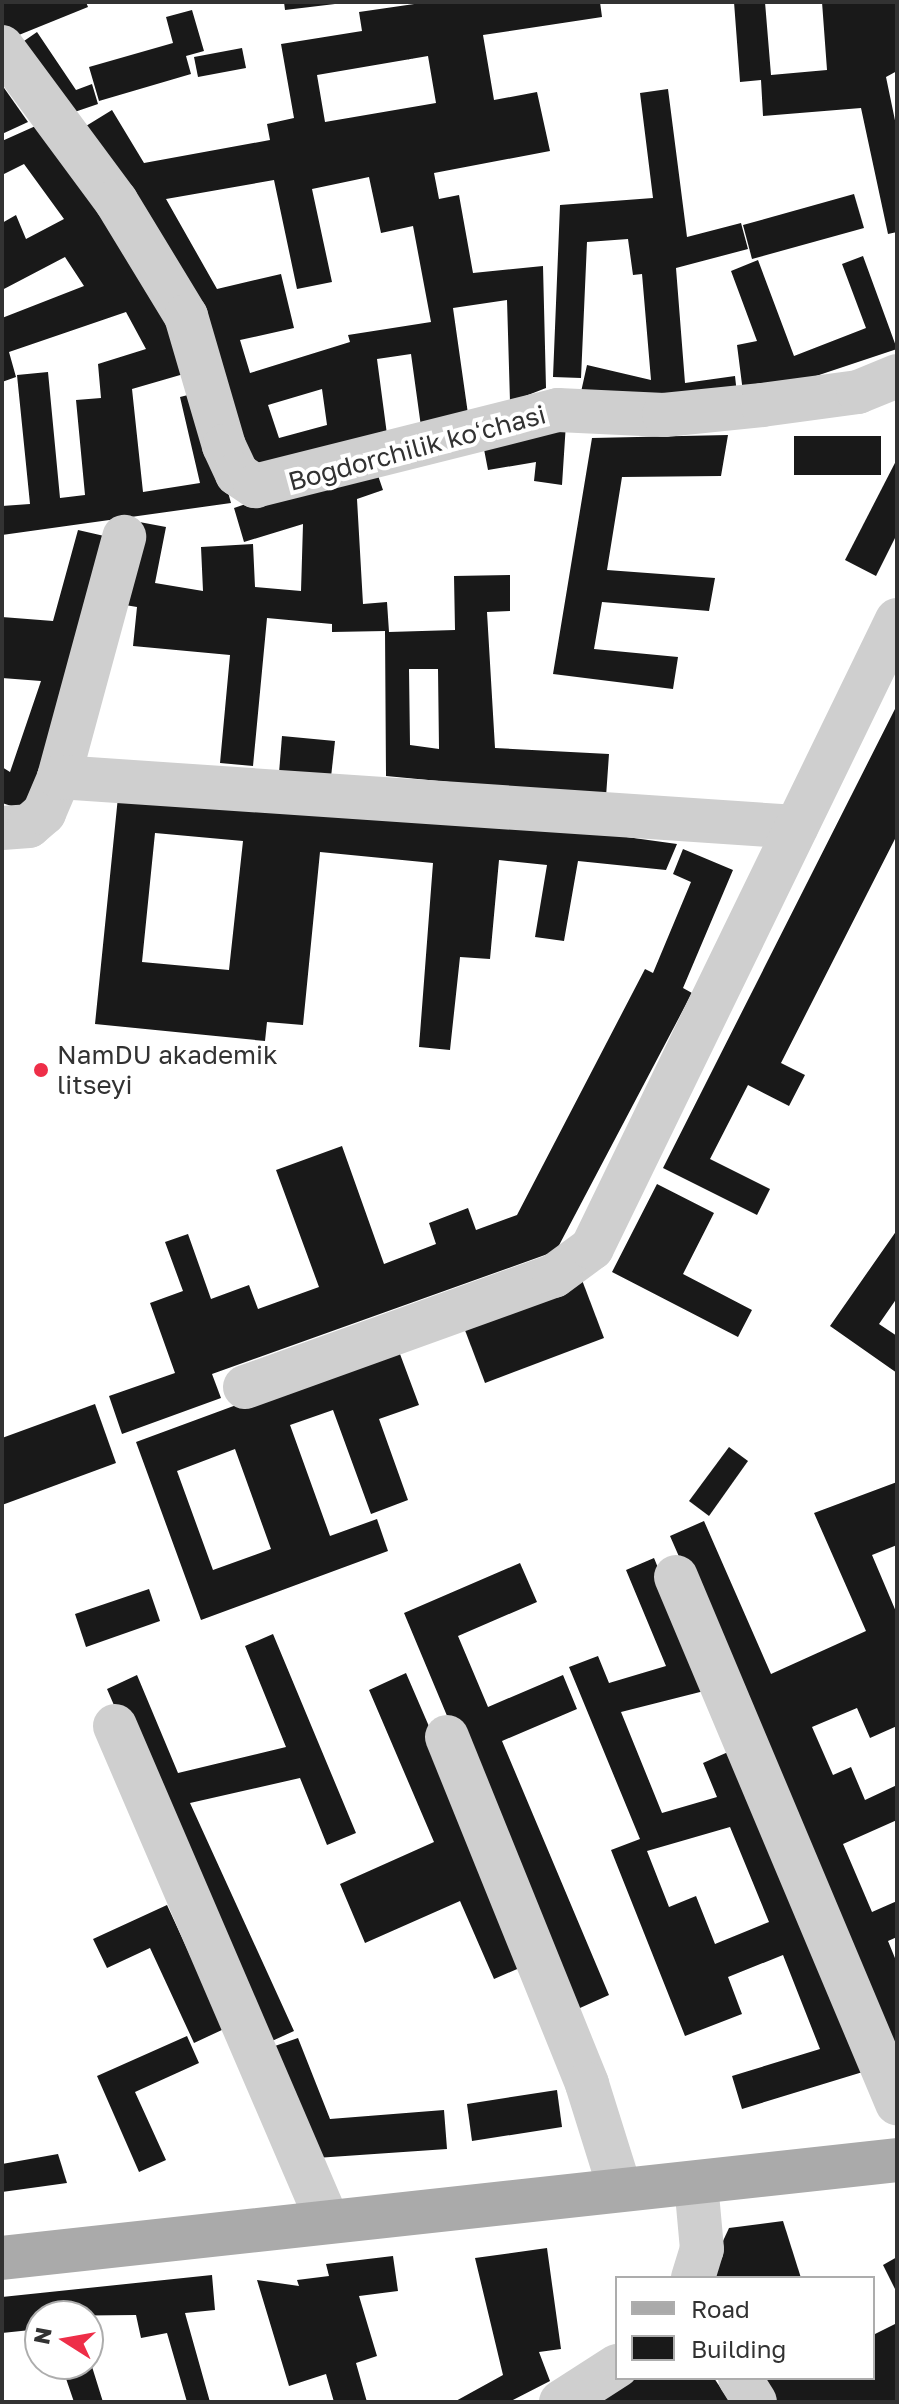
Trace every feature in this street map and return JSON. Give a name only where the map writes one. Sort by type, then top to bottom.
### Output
[{"type":"main road","points":[[2,2258],[619,2186],[696,2183],[897,2160]]},
{"type":"street","name":"Bogdorchilik koʻchasi","points":[[2,47],[116,201],[186,316],[224,446],[237,474],[255,486],[558,410],[664,415],[858,392],[897,376]]},
{"type":"street","points":[[2,828],[29,826],[44,813],[59,777],[124,537]]},
{"type":"street","points":[[245,1387],[554,1276],[592,1248],[897,620]]},
{"type":"street","points":[[59,777],[796,827]]},
{"type":"street","points":[[676,1577],[897,2103]]},
{"type":"street","points":[[115,1726],[327,2220]]},
{"type":"street","points":[[447,1737],[587,2084],[619,2186]]},
{"type":"street","points":[[694,2276],[702,2249],[696,2183]]},
{"type":"street","points":[[561,2402],[615,2367]]},
{"type":"street","points":[[741,2380],[755,2402]]},
{"type":"building","points":[[2,2],[86,2],[88,7],[4,41]]},
{"type":"building","points":[[284,2],[335,2],[335,4],[285,10]]},
{"type":"building","points":[[428,2],[600,2],[602,17],[483,35],[494,100],[537,92],[550,151],[434,173],[439,199],[459,195],[473,273],[543,266],[546,388],[510,402],[507,300],[453,308],[469,421],[422,434],[411,354],[377,359],[388,442],[263,476],[73,134],[112,110],[144,163],[270,140],[267,124],[294,118],[281,44],[362,31],[359,12]],"holes":[[[428,56],[436,103],[325,122],[317,75]],[[369,177],[381,233],[413,226],[431,322],[348,335],[350,342],[250,373],[240,340],[294,328],[281,274],[217,289],[166,199],[274,180],[297,289],[332,282],[312,189]],[[322,389],[327,425],[279,438],[268,405]]]},
{"type":"building","points":[[734,2],[765,2],[771,75],[827,70],[822,2],[897,2],[897,71],[886,77],[897,130],[897,232],[888,234],[861,108],[763,116],[761,80],[740,82]]},
{"type":"building","points":[[192,10],[204,51],[186,56],[191,74],[99,101],[89,67],[173,43],[166,17]]},
{"type":"building","points":[[37,32],[76,90],[92,84],[98,104],[57,118],[11,50]]},
{"type":"building","points":[[242,48],[246,68],[198,77],[194,57]]},
{"type":"building","points":[[2,85],[28,122],[2,134]]},
{"type":"building","points":[[668,89],[687,237],[741,223],[748,249],[676,268],[685,383],[735,376],[738,403],[581,392],[587,365],[651,380],[642,274],[633,275],[628,239],[587,242],[581,378],[553,377],[560,205],[653,198],[640,93]]},
{"type":"building","points":[[40,124],[99,200],[194,371],[132,389],[143,492],[200,483],[180,397],[200,392],[231,503],[2,535],[2,506],[30,504],[17,375],[48,372],[60,498],[85,495],[76,400],[101,398],[98,364],[146,349],[126,312],[9,352],[16,377],[2,382],[2,318],[84,286],[65,257],[2,290],[2,223],[16,215],[26,239],[64,219],[24,164],[2,175],[2,141]]},
{"type":"building","points":[[854,194],[864,228],[752,259],[743,225]]},
{"type":"building","points":[[863,256],[897,349],[744,400],[737,345],[757,341],[731,271],[758,260],[794,356],[866,328],[842,264]]},
{"type":"building","points":[[566,423],[562,485],[534,481],[536,462],[488,470],[482,439]]},
{"type":"building","points":[[728,435],[721,476],[622,477],[607,570],[715,578],[709,611],[602,602],[594,649],[678,657],[673,689],[553,674],[592,438]]},
{"type":"building","points":[[794,436],[881,436],[881,475],[794,475]]},
{"type":"building","points":[[897,459],[897,534],[876,576],[845,560]]},
{"type":"building","points":[[373,461],[383,490],[357,499],[363,604],[387,602],[389,632],[455,630],[454,576],[510,575],[510,611],[487,612],[495,748],[609,754],[606,797],[386,776],[385,631],[332,632],[332,624],[267,618],[253,766],[220,763],[230,655],[133,646],[137,607],[119,604],[134,521],[166,527],[155,583],[203,591],[201,547],[253,544],[255,587],[301,591],[303,524],[244,542],[234,508]],"holes":[[[409,669],[438,669],[439,749],[410,745]]]},
{"type":"building","points":[[78,530],[113,538],[27,811],[2,803],[2,767],[10,772],[41,681],[2,678],[2,617],[53,621]]},
{"type":"building","points":[[897,705],[897,835],[781,1063],[805,1075],[789,1106],[748,1085],[710,1159],[770,1189],[757,1215],[663,1168]]},
{"type":"building","points":[[282,736],[335,741],[331,777],[279,773]]},
{"type":"building","points":[[119,787],[583,831],[677,844],[666,870],[578,861],[564,941],[535,937],[547,865],[499,860],[490,959],[460,957],[450,1050],[419,1047],[433,863],[320,852],[303,1025],[267,1022],[265,1041],[95,1024]],"holes":[[[155,833],[243,841],[229,970],[142,962]]]},
{"type":"building","points":[[683,849],[733,870],[683,988],[692,993],[556,1251],[212,1374],[221,1398],[122,1434],[109,1396],[175,1373],[150,1303],[183,1291],[165,1242],[188,1234],[211,1299],[249,1285],[258,1309],[319,1287],[276,1170],[342,1146],[384,1264],[436,1244],[429,1223],[468,1208],[476,1230],[517,1215],[645,969],[653,973],[691,882],[673,874]]},
{"type":"building","points":[[657,1184],[714,1213],[683,1274],[752,1310],[738,1337],[612,1272]]},
{"type":"building","points":[[897,1230],[897,1298],[879,1324],[897,1336],[897,1373],[830,1326]]},
{"type":"building","points":[[582,1280],[604,1338],[485,1383],[463,1325]]},
{"type":"building","points":[[397,1346],[419,1405],[379,1419],[408,1500],[371,1514],[333,1410],[290,1425],[330,1536],[377,1519],[388,1551],[201,1620],[136,1442]],"holes":[[[235,1449],[271,1549],[213,1570],[177,1471]]]},
{"type":"building","points":[[95,1404],[116,1463],[2,1505],[2,1438]]},
{"type":"building","points":[[729,1447],[748,1461],[709,1516],[689,1501]]},
{"type":"building","points":[[897,1482],[897,1545],[872,1555],[897,1614],[897,1726],[870,1738],[857,1708],[812,1727],[833,1775],[851,1767],[865,1800],[897,1785],[897,1820],[843,1844],[872,1912],[897,1901],[897,1937],[888,1941],[897,1963],[897,2056],[670,1536],[704,1521],[771,1674],[866,1631],[814,1513]]},
{"type":"building","points":[[654,1558],[708,1690],[621,1712],[662,1813],[717,1797],[703,1763],[735,1749],[866,2071],[742,2109],[732,2076],[820,2049],[783,1955],[728,1977],[742,2014],[685,2036],[611,1850],[640,1839],[569,1667],[598,1656],[609,1683],[666,1666],[626,1570]],"holes":[[[730,1827],[769,1922],[715,1944],[696,1896],[669,1907],[647,1851]]]},
{"type":"building","points":[[520,1563],[537,1602],[458,1636],[488,1707],[563,1675],[577,1709],[502,1741],[609,1995],[571,2012],[404,1613]]},
{"type":"building","points":[[149,1589],[160,1621],[86,1647],[75,1614]]},
{"type":"building","points":[[273,1634],[356,1833],[327,1845],[300,1778],[190,1803],[294,2031],[261,2046],[107,1689],[137,1675],[178,1773],[286,1747],[245,1646]]},
{"type":"building","points":[[406,1673],[531,1963],[494,1979],[460,1901],[365,1943],[340,1884],[434,1842],[369,1690]]},
{"type":"building","points":[[167,1905],[224,2029],[194,2043],[150,1948],[107,1968],[93,1939]]},
{"type":"building","points":[[187,2036],[199,2063],[135,2092],[166,2160],[139,2172],[97,2076]]},
{"type":"building","points":[[298,2038],[330,2119],[444,2110],[447,2149],[316,2158],[272,2047]]},
{"type":"building","points":[[557,2090],[562,2127],[472,2141],[467,2104]]},
{"type":"building","points":[[58,2154],[67,2183],[2,2192],[2,2164]]},
{"type":"building","points":[[783,2221],[800,2276],[707,2276],[729,2228]]},
{"type":"building","points":[[547,2248],[561,2349],[539,2352],[550,2381],[509,2402],[454,2402],[503,2375],[475,2258]]},
{"type":"building","points":[[393,2256],[398,2291],[359,2296],[377,2356],[356,2363],[367,2402],[334,2402],[326,2374],[289,2386],[257,2280],[299,2286],[297,2280],[329,2276],[326,2264]]},
{"type":"building","points":[[897,2257],[897,2293],[883,2265]]},
{"type":"building","points":[[212,2275],[215,2310],[185,2313],[210,2402],[187,2402],[167,2333],[141,2338],[136,2315],[104,2315],[104,2300],[24,2300],[24,2331],[2,2333],[2,2297]]},
{"type":"building","points":[[897,2323],[895,2402],[761,2402],[750,2380],[875,2380],[875,2334]]},
{"type":"building","points":[[66,2380],[96,2380],[103,2402],[74,2402]]},
{"type":"building","points":[[629,2380],[715,2380],[730,2402],[597,2402]]},
{"type":"place","name":"NamDU akademik litseyi","points":[[41,1070]]}]
